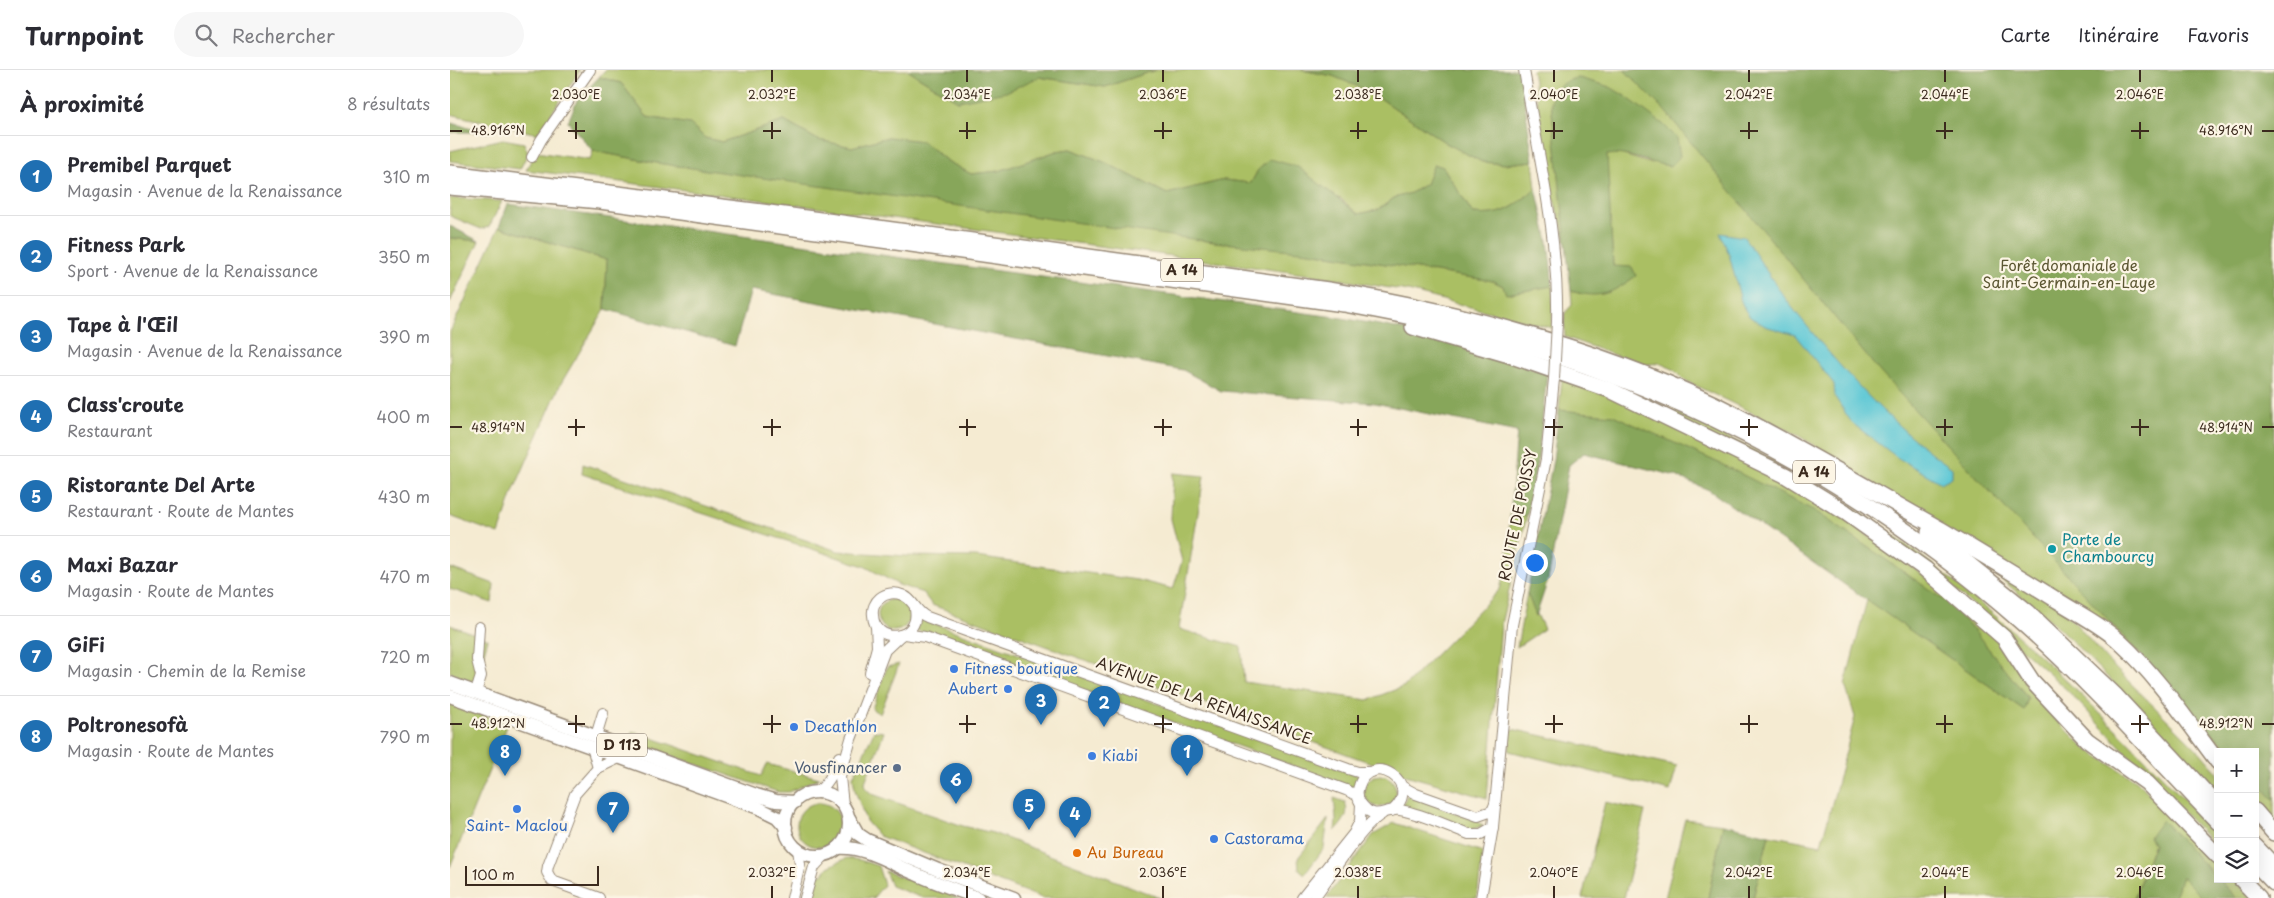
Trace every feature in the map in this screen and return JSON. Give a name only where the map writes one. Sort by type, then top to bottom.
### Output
[{"type":"highway","name":"A 14","points":[[450,173],[966,239],[1328,290],[1399,302],[1504,326],[1637,372],[1712,404],[1798,448],[1878,494],[1956,552],[2028,612],[2116,696],[2214,802]]},
{"type":"highway","name":"A 14","points":[[450,187],[600,202],[761,225],[965,250],[1310,299],[1400,314],[1501,339],[1570,360],[1708,416],[1791,458],[1875,509],[1948,562],[2021,621],[2107,706],[2214,818]]},
{"type":"highway","points":[[1310,299],[1332,309],[1403,325],[1506,354],[1610,390],[1695,429],[1785,475],[1844,512],[1932,575],[2004,638],[2032,681],[2087,740],[2147,783],[2214,852]]},
{"type":"highway","points":[[1878,494],[1991,559],[2118,640],[2158,682],[2214,757]]},
{"type":"highway","points":[[2259,815],[2274,833]]},
{"type":"highway","points":[[2259,850],[2274,866]]},
{"type":"highway","points":[[2259,867],[2274,883]]},
{"type":"highway","points":[[2245,883],[2259,898]]},
{"type":"main road","name":"D 113","points":[[450,682],[594,741],[621,757],[762,809],[777,817],[786,827]]},
{"type":"main road","name":"D 113","points":[[452,697],[505,715],[594,741],[770,800],[795,802]]},
{"type":"main road","points":[[848,818],[848,833],[838,848],[825,855],[810,855],[798,849],[789,837],[786,827],[788,814],[795,802],[805,795],[813,793],[829,795],[843,805],[848,818],[858,834],[867,840],[938,870],[1014,898]]},
{"type":"main road","points":[[838,848],[862,850],[916,874],[978,898]]},
{"type":"street","points":[[532,156],[590,70]]},
{"type":"street","name":"ROUTE DE POISSY","points":[[1481,898],[1496,803],[1512,625],[1546,459],[1554,379],[1557,322],[1558,287],[1554,244],[1524,70]]},
{"type":"street","points":[[813,793],[820,790],[832,774],[876,653],[874,607],[886,594],[904,595],[910,600],[915,609],[914,623],[890,644],[882,657],[840,777],[843,805]]},
{"type":"street","name":"AVENUE DE LA RENAISSANCE","points":[[915,609],[927,617],[1348,770],[1372,772]]},
{"type":"street","points":[[875,625],[886,635],[920,635],[1346,790],[1360,800],[1372,813],[1409,813],[1469,834],[1481,834],[1493,826]]},
{"type":"street","points":[[476,692],[481,676],[477,660],[479,626]]},
{"type":"street","points":[[598,768],[594,741],[603,713]]},
{"type":"street","points":[[599,898],[552,881],[547,872],[575,794],[598,768],[621,757]]},
{"type":"street","points":[[1302,898],[1354,833],[1360,821],[1361,780],[1372,772],[1383,770],[1390,772],[1396,777],[1401,786],[1401,800],[1387,813],[1374,820],[1363,832],[1314,898]]},
{"type":"street","points":[[1401,786],[1416,794],[1478,816],[1492,811],[1496,803]]},
{"type":"street","points":[[792,898],[800,864],[798,849]]},
{"type":"street","points":[[805,898],[814,868],[825,855]]},
{"type":"green space","points":[[450,70],[580,70],[538,134],[450,114]]},
{"type":"green space","points":[[605,70],[907,70],[958,101],[1039,77],[1105,87],[1156,70],[1302,70],[1333,76],[1371,92],[1446,143],[1482,162],[1507,164],[1533,161],[1536,188],[1515,205],[1501,212],[1484,215],[1473,214],[1443,167],[1426,184],[1411,193],[1394,198],[1378,210],[1358,214],[1341,199],[1258,170],[1251,183],[1224,180],[1167,194],[1104,162],[1070,149],[1057,151],[999,171],[971,174],[947,161],[922,141],[888,137],[852,147],[818,140],[784,121],[722,142],[705,138],[690,124],[647,117],[621,83],[599,77]]},
{"type":"green space","points":[[907,70],[1156,70],[1105,87],[1039,77],[1006,92],[958,101]]},
{"type":"green space","points":[[1302,70],[1520,70],[1533,161],[1507,164],[1482,162],[1446,143],[1371,92],[1333,76]]},
{"type":"green space","points":[[1532,70],[1626,70],[1734,177],[2241,748],[2215,748],[2144,657],[1796,434],[1684,380],[1673,369],[1659,363],[1642,365],[1565,337],[1564,314],[1572,305],[1571,291],[1582,294],[1613,266],[1606,155],[1617,153],[1652,164],[1551,102],[1567,247],[1550,185]]},
{"type":"green space","name":"Forêt domaniale de Saint-Germain-en-Laye","points":[[1624,70],[2274,70],[2274,800],[2259,783],[2259,748],[2226,748],[1879,371],[1665,111]]},
{"type":"green space","points":[[599,77],[621,83],[647,117],[690,124],[705,138],[722,142],[784,121],[818,140],[852,147],[888,137],[922,141],[947,161],[971,174],[999,171],[1057,151],[1070,149],[1104,162],[1167,194],[1224,180],[1251,183],[1258,170],[1270,159],[1298,167],[1358,214],[1378,210],[1394,198],[1411,193],[1426,184],[1434,164],[1443,167],[1473,214],[1484,215],[1501,212],[1515,205],[1536,188],[1548,241],[1553,286],[1506,294],[1503,286],[1493,281],[1310,252],[1214,242],[657,163],[593,151],[568,122],[577,100]]},
{"type":"green space","points":[[1579,78],[1610,87],[1663,124],[1677,138],[1680,156],[1671,166],[1630,156],[1607,155],[1613,266],[1632,267],[1636,276],[1613,291],[1598,295],[1581,294],[1571,291],[1551,102],[1552,93],[1558,87],[1567,81]]},
{"type":"green space","points":[[450,123],[491,132],[450,132]]},
{"type":"green space","points":[[503,139],[524,143],[528,153],[520,169],[450,161],[450,151]]},
{"type":"green space","points":[[593,151],[657,163],[1310,252],[1493,281],[1503,286],[1553,286],[1552,328],[1408,291],[1319,276],[526,170],[536,152],[590,160]]},
{"type":"green space","points":[[450,198],[502,201],[489,227],[481,229],[450,216]]},
{"type":"green space","points":[[508,204],[1342,318],[1417,332],[1547,373],[1539,452],[1527,515],[1510,519],[1517,432],[1375,403],[1221,391],[1183,370],[751,290],[735,346],[605,309],[607,260],[499,227]]},
{"type":"green space","points":[[450,226],[479,241],[450,238]]},
{"type":"green space","points":[[499,227],[607,260],[605,309],[560,385],[513,492],[499,534],[450,516],[450,332]]},
{"type":"green space","points":[[450,238],[479,241],[450,302]]},
{"type":"green space","points":[[1562,377],[1614,396],[1811,495],[1947,592],[2002,644],[2035,698],[2085,748],[2137,781],[2214,859],[2214,875],[2162,820],[2134,898],[1753,898],[1769,835],[1821,845],[1855,717],[1845,685],[1867,600],[2024,710],[2028,698],[1971,627],[1946,601],[1721,464],[1686,449],[1559,410]]},
{"type":"green space","points":[[1660,405],[1790,469],[1867,517],[1922,557],[2026,643],[2123,736],[2214,831],[2214,845],[2067,690],[1933,570],[1657,407]]},
{"type":"green space","points":[[1559,410],[1613,415],[1721,464],[1815,511],[1946,601],[1971,627],[2028,698],[2024,710],[1709,490],[1676,476],[1584,453],[1569,465],[1548,580],[1536,616],[1527,593],[1553,460]]},
{"type":"green space","points":[[583,464],[838,551],[907,556],[976,557],[1137,580],[1173,589],[1182,561],[1171,519],[1173,473],[1204,476],[1179,629],[1241,647],[1244,682],[1368,700],[1405,686],[1500,589],[1507,563],[1510,519],[1527,515],[1501,624],[1487,798],[1402,774],[932,605],[923,593],[899,585],[864,566],[582,474]]},
{"type":"green space","points":[[1965,549],[2051,599],[2072,619],[2105,658],[2199,751],[2214,768],[2214,789],[2137,707],[2056,625]]},
{"type":"green space","points":[[450,568],[494,584],[492,603],[450,589]]},
{"type":"green space","points":[[1527,593],[1544,629],[1517,647]]},
{"type":"green space","points":[[894,599],[905,604],[910,615],[905,626],[894,631],[883,626],[878,615],[883,604]]},
{"type":"green space","points":[[921,619],[1362,777],[1357,789],[916,630]]},
{"type":"green space","points":[[450,625],[488,639],[475,683],[450,672]]},
{"type":"green space","points":[[899,664],[880,714],[872,709],[887,667]]},
{"type":"green space","points":[[450,704],[508,724],[450,867]]},
{"type":"green space","points":[[1512,729],[1677,766],[1670,791],[1509,751]]},
{"type":"green space","points":[[632,731],[761,776],[767,764],[819,778],[789,792],[778,792],[631,742]]},
{"type":"green space","points":[[874,731],[884,732],[865,782],[866,789],[872,794],[963,826],[993,833],[1160,898],[1042,898],[879,836],[866,821],[855,790],[853,777]]},
{"type":"green space","points":[[2259,768],[2274,785],[2274,833],[2259,816]]},
{"type":"green space","points":[[1380,775],[1391,780],[1396,791],[1391,802],[1380,807],[1369,802],[1364,791],[1369,780]]},
{"type":"green space","points":[[1407,795],[1475,820],[1483,826],[1469,830],[1402,807]]},
{"type":"green space","points":[[1334,798],[1345,802],[1347,811],[1343,821],[1335,831],[1336,819]]},
{"type":"green space","points":[[1605,802],[1645,811],[1624,898],[1582,898]]},
{"type":"green space","points":[[819,803],[831,807],[837,813],[841,825],[837,837],[831,843],[819,847],[807,843],[801,837],[797,825],[801,813],[807,807]]},
{"type":"green space","points":[[1328,819],[1324,848],[1305,874],[1299,869],[1298,858]]},
{"type":"green space","points":[[1685,819],[1723,824],[1708,898],[1665,898]]},
{"type":"green space","points":[[2162,820],[2214,875],[2214,883],[2222,883],[2236,898],[2203,898],[2182,877],[2173,898],[2134,898],[2154,844],[2149,837]]},
{"type":"green space","points":[[1394,823],[1483,852],[1477,898],[1326,898],[1373,835]]},
{"type":"green space","points":[[1723,824],[1769,835],[1753,898],[1708,898]]},
{"type":"green space","points":[[847,858],[878,866],[884,885],[873,898],[813,898],[819,875],[823,874],[828,867]]},
{"type":"green space","points":[[885,871],[959,898],[923,898],[891,886]]},
{"type":"green space","points":[[2182,877],[2203,898],[2173,898]]},
{"type":"green space","points":[[2222,883],[2238,883],[2252,898],[2236,898]]},
{"type":"water","points":[[1720,233],[1744,237],[1787,301],[1836,361],[1891,419],[1952,468],[1952,477],[1941,483],[1898,458],[1852,423],[1835,397],[1834,384],[1795,335],[1765,326],[1750,317],[1741,301],[1729,254]]},
{"type":"place","name":"Porte de Chambourcy","points":[[2052,549]]},
{"type":"place","name":"Fitness boutique","points":[[954,669]]},
{"type":"place","name":"Aubert","points":[[1008,689]]},
{"type":"place","name":"Tape à l'Œil","points":[[1041,725]]},
{"type":"place","name":"Decathlon","points":[[794,727]]},
{"type":"place","name":"Fitness Park","points":[[1104,727]]},
{"type":"place","name":"Kiabi","points":[[1092,756]]},
{"type":"place","name":"Vousfinancer","points":[[897,768]]},
{"type":"place","name":"Poltronesofà","points":[[505,776]]},
{"type":"place","name":"Premibel Parquet","points":[[1187,776]]},
{"type":"place","name":"Maxi Bazar","points":[[956,804]]},
{"type":"place","name":"Saint- Maclou","points":[[517,809]]},
{"type":"place","name":"Ristorante Del Arte","points":[[1029,830]]},
{"type":"place","name":"GiFi","points":[[613,833]]},
{"type":"place","name":"Class'croute","points":[[1075,838]]},
{"type":"place","name":"Castorama","points":[[1214,839]]},
{"type":"place","name":"Au Bureau","points":[[1077,853]]}]
